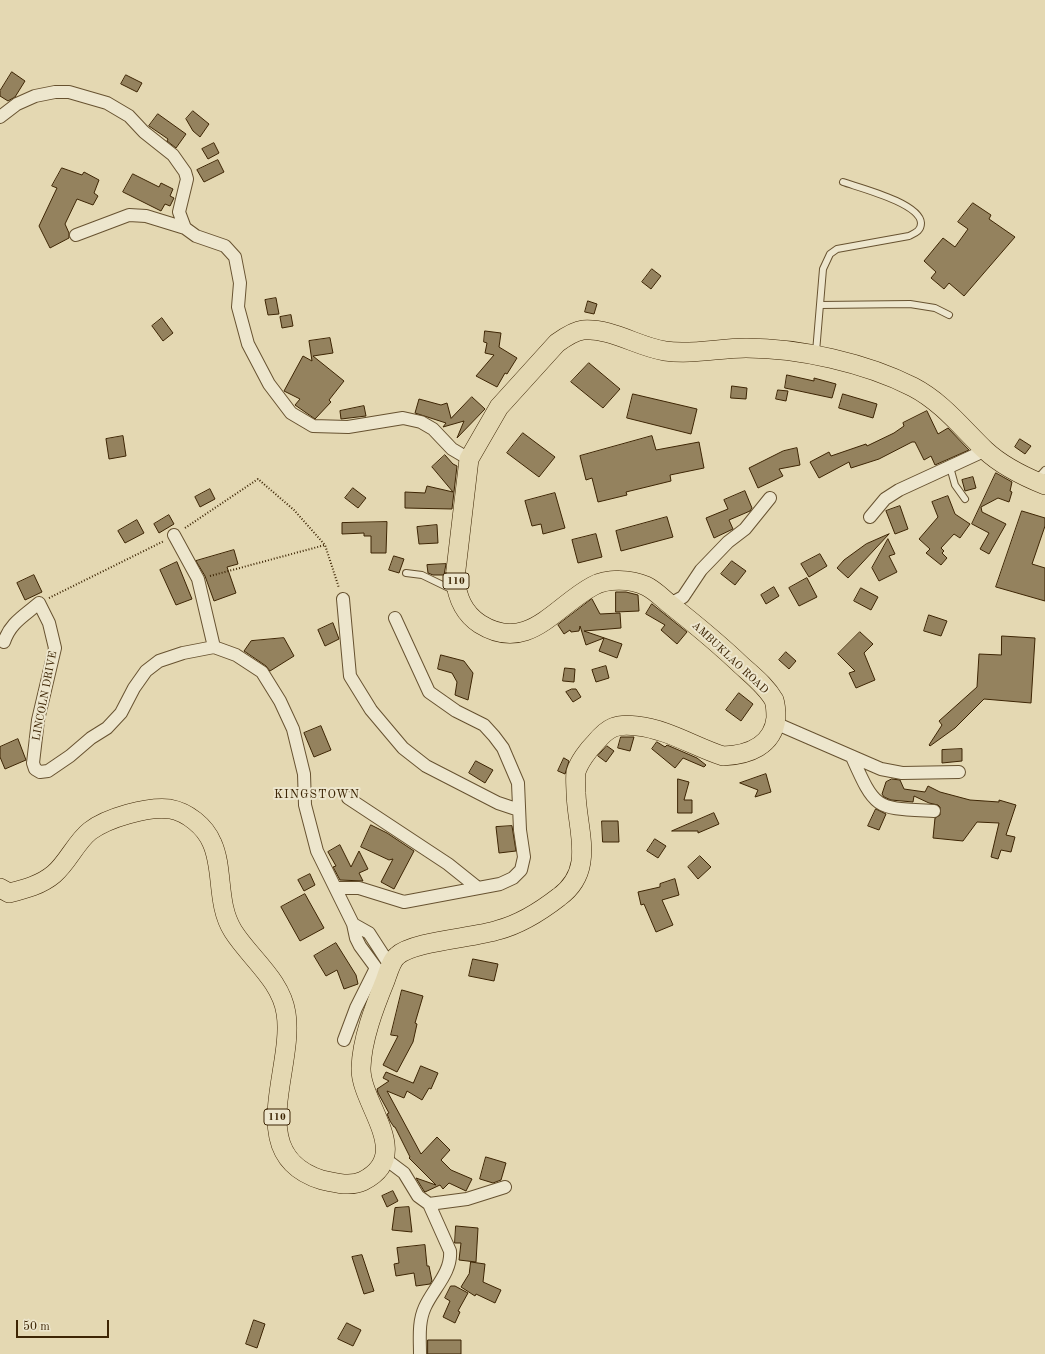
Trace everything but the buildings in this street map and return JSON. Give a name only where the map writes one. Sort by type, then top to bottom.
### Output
[{"type":"main road","name":"AMBUKLAO ROAD","points":[[384,1158],[386,1146],[382,1130],[363,1084],[361,1071],[362,1055],[384,972],[395,958],[407,950],[443,941],[479,936],[522,922],[562,895],[573,885],[579,873],[582,857],[582,838],[576,801],[576,773],[588,751],[604,732],[621,724],[642,726],[723,756],[737,756],[762,745],[772,734],[775,723],[776,712],[774,702],[765,687],[711,638],[647,586],[614,580],[594,586],[542,623],[530,630],[517,634],[491,630],[467,613],[457,592],[455,578],[469,459],[499,407],[556,343],[568,335],[583,330],[602,332],[665,351],[686,352],[746,348],[816,355],[882,374],[912,387],[930,397],[942,407],[986,450],[1017,471],[1042,478]]},
{"type":"main road","name":"110","points":[[0,888],[9,893],[37,884],[53,874],[89,832],[111,820],[143,810],[171,809],[193,819],[203,828],[213,843],[223,906],[232,930],[264,970],[281,996],[286,1013],[286,1030],[277,1111],[277,1136],[283,1149],[293,1163],[303,1171],[315,1177],[344,1184],[359,1183],[369,1178],[378,1169],[384,1158]]},
{"type":"street","points":[[0,117],[17,104],[35,96],[55,92],[69,92],[107,103],[129,116],[144,132],[173,155],[184,172],[187,179],[179,212],[185,228]]},
{"type":"street","points":[[76,235],[129,215],[146,216],[185,228],[196,236],[225,246],[235,257],[240,283],[238,307],[248,344],[269,384],[291,413],[314,426],[348,427],[379,420],[402,418],[421,422],[433,430],[452,449],[469,459]]},
{"type":"street","points":[[870,517],[885,499],[899,490],[986,450]]},
{"type":"street","points":[[670,604],[683,597],[701,570],[728,542],[745,529],[770,498]]},
{"type":"street","points":[[174,535],[198,579],[214,646],[236,655],[262,672],[280,701],[293,729],[299,749],[304,774],[305,805],[317,851],[353,924],[369,933],[384,972],[356,1008],[344,1040]]},
{"type":"street","points":[[343,599],[350,676],[376,716],[403,748],[426,766],[498,803],[519,810]]},
{"type":"street","points":[[4,642],[7,633],[15,621],[39,603]]},
{"type":"street","name":"LINCOLN DRIVE","points":[[39,603],[49,623],[55,648],[38,720],[33,763],[35,769],[40,772],[48,771],[70,756],[91,738],[107,728],[121,713],[134,688],[146,672],[159,661],[183,653],[214,646]]},
{"type":"street","points":[[336,888],[359,888],[404,902],[500,884],[513,878],[521,870],[524,857],[518,783],[503,748],[484,726],[456,711],[429,692],[395,618]]},
{"type":"street","points":[[775,723],[881,769],[902,773],[959,772]]},
{"type":"street","points":[[852,756],[863,782],[880,805],[890,809],[934,811]]},
{"type":"street","points":[[348,798],[448,864],[478,888]]},
{"type":"street","points":[[384,1158],[404,1173],[418,1196],[429,1204],[450,1251],[451,1260],[425,1307],[420,1320],[420,1354]]},
{"type":"street","points":[[429,1204],[467,1199],[505,1187]]},
{"type":"lane","points":[[816,355],[823,269],[830,254],[837,249],[909,236],[916,233],[920,228],[921,222],[917,213],[903,203],[843,182]]},
{"type":"lane","points":[[820,305],[910,304],[935,308],[948,315]]},
{"type":"lane","points":[[950,467],[955,484],[965,499]]},
{"type":"lane","points":[[406,573],[422,575],[457,592]]},
{"type":"path","points":[[39,603],[174,535],[258,479],[294,510],[325,545],[343,599]]},
{"type":"path","points":[[198,579],[325,545]]},
{"type":"district","name":"KINGSTOWN","points":[[317,795]]}]
